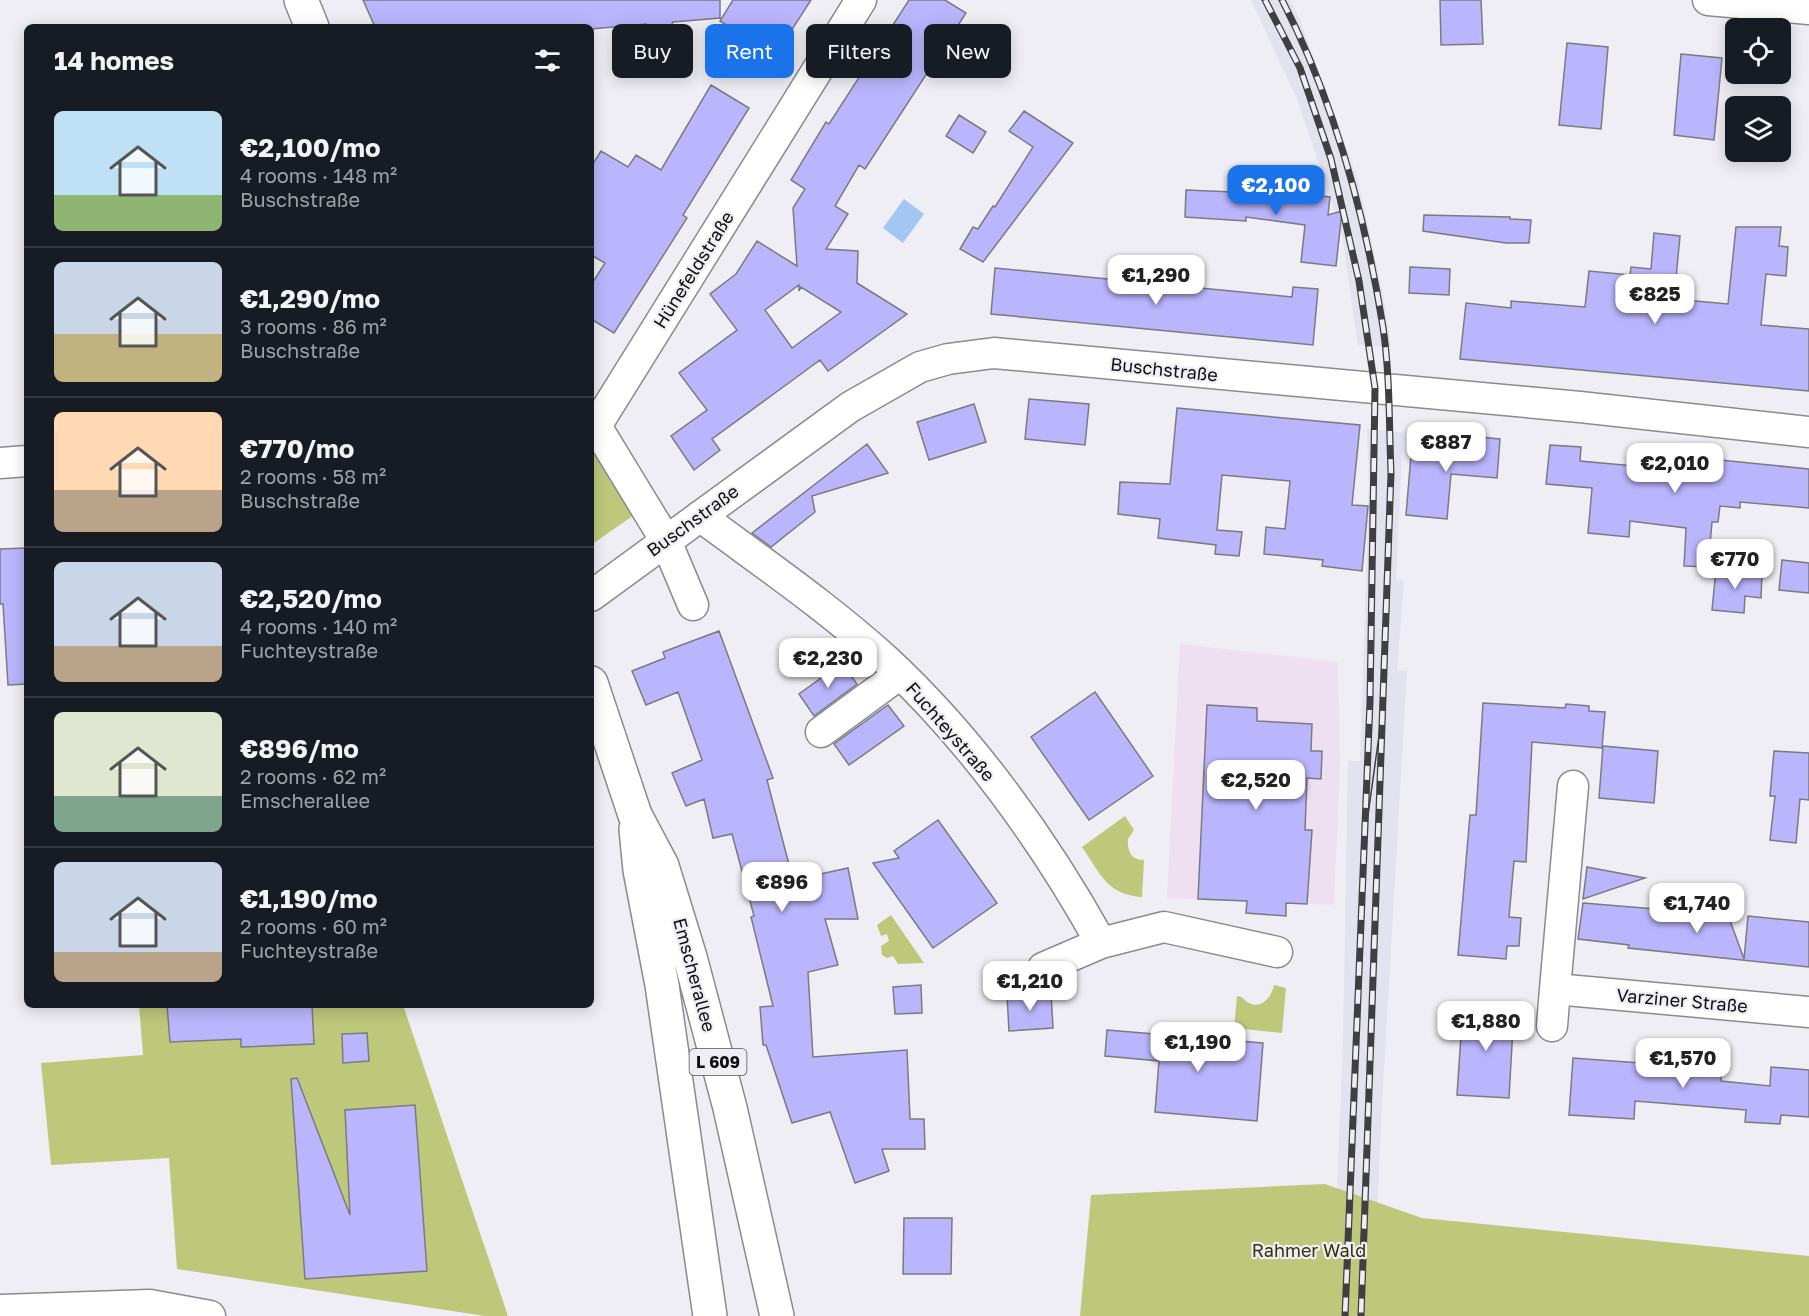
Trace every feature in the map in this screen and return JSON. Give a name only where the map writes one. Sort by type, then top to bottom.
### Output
[{"type":"main road","points":[[301,0],[311,24]]},
{"type":"main road","name":"Emscherallee","points":[[594,692],[635,815],[663,866],[690,957],[730,1108],[777,1316]]},
{"type":"main road","name":"Emscherallee","points":[[635,815],[640,870],[662,985],[710,1316]]},
{"type":"street","name":"Hünefeldstraße","points":[[666,541],[596,426],[861,0]]},
{"type":"street","points":[[1708,0],[1809,9]]},
{"type":"street","name":"Buschstraße","points":[[594,594],[850,406],[920,367],[948,359],[994,353],[1569,406],[1809,432]]},
{"type":"street","points":[[0,462],[24,461]]},
{"type":"street","name":"Fuchteystraße","points":[[700,516],[835,617],[900,674],[934,710],[1033,832],[1069,886],[1101,943]]},
{"type":"street","points":[[666,541],[693,605]]},
{"type":"street","points":[[821,732],[900,674]]},
{"type":"street","points":[[1552,1026],[1573,786]]},
{"type":"street","points":[[1043,968],[1101,943],[1164,927],[1277,952]]},
{"type":"street","name":"Varziner Straße","points":[[1556,989],[1809,1012]]},
{"type":"street","points":[[0,1310],[150,1305],[210,1316]]},
{"type":"shaded area","points":[[1251,0],[1290,0],[1300,20],[1358,180],[1383,294],[1391,347],[1358,345],[1342,235],[1297,99]]},
{"type":"shaded area","points":[[1367,428],[1403,433],[1396,579],[1404,582],[1397,670],[1407,671],[1381,1121],[1373,1316],[1332,1316],[1343,1041],[1348,761],[1360,761],[1369,487]]},
{"type":"shaded area","points":[[1180,644],[1338,662],[1340,765],[1334,905],[1167,898]]},
{"type":"green space","points":[[594,453],[634,515],[594,543]]},
{"type":"green space","points":[[1125,816],[1134,830],[1128,839],[1129,851],[1133,857],[1144,860],[1142,897],[1120,892],[1112,887],[1082,847]]},
{"type":"green space","points":[[891,915],[924,963],[898,964],[893,956],[887,958],[882,955],[881,946],[889,941],[887,934],[881,936],[877,925]]},
{"type":"green space","points":[[1274,985],[1286,988],[1282,1033],[1234,1028],[1237,996],[1249,1003],[1259,1005],[1269,997]]},
{"type":"green space","points":[[139,1008],[404,1008],[508,1316],[485,1316],[177,1269],[169,1158],[51,1165],[41,1063],[143,1055]]},
{"type":"green space","name":"Rahmer Wald","points":[[1325,1184],[1422,1218],[1809,1256],[1809,1316],[1080,1316],[1091,1195]]},
{"type":"water","points":[[904,199],[924,214],[903,243],[883,228]]},
{"type":"building","points":[[363,0],[720,0],[720,18],[673,22],[672,24],[612,24],[612,27],[594,29],[594,24],[374,24]]},
{"type":"building","points":[[733,0],[811,0],[794,26],[794,24],[725,24],[720,21]]},
{"type":"building","points":[[909,0],[945,0],[966,13],[959,24],[924,24],[924,78],[865,169],[859,165],[835,206],[848,214],[826,249],[858,251],[857,283],[907,314],[828,371],[820,360],[712,439],[720,450],[694,470],[671,436],[707,410],[679,373],[737,330],[710,294],[736,274],[757,241],[797,266],[793,208],[805,189],[791,180],[826,122],[829,124],[859,78],[912,78],[912,24],[894,24]],"holes":[[[799,285],[799,291],[801,287],[841,312],[792,348],[765,310]]]},
{"type":"building","points":[[1440,0],[1481,0],[1483,44],[1441,45]]},
{"type":"building","points":[[1567,43],[1608,47],[1601,129],[1559,125]]},
{"type":"building","points":[[1681,54],[1722,58],[1714,140],[1674,135]]},
{"type":"building","points":[[711,85],[749,108],[683,215],[687,218],[614,333],[594,321],[594,280],[605,263],[594,257],[594,162],[601,151],[628,167],[636,155],[661,170]]},
{"type":"building","points":[[1024,111],[1073,143],[983,262],[960,249],[973,227],[978,229],[993,206],[995,207],[1033,147],[1009,131]]},
{"type":"building","points":[[959,115],[986,132],[973,153],[946,136]]},
{"type":"building","points":[[1258,189],[1330,197],[1328,215],[1342,211],[1336,266],[1301,262],[1305,225],[1246,217],[1246,221],[1185,217],[1186,190],[1258,192]]},
{"type":"building","points":[[1424,215],[1510,217],[1510,219],[1531,220],[1529,243],[1506,243],[1423,231]]},
{"type":"building","points":[[1736,227],[1781,227],[1779,246],[1788,247],[1786,276],[1766,274],[1761,325],[1809,329],[1809,391],[1460,359],[1466,303],[1511,308],[1511,301],[1585,307],[1589,271],[1630,275],[1631,267],[1651,269],[1654,233],[1680,236],[1674,299],[1728,304]]},
{"type":"building","points":[[1410,267],[1450,269],[1449,295],[1409,293]]},
{"type":"building","points":[[995,268],[1292,297],[1293,287],[1318,289],[1313,345],[991,314]]},
{"type":"building","points":[[1029,399],[1089,404],[1085,445],[1025,439]]},
{"type":"building","points":[[974,404],[986,442],[929,460],[917,422]]},
{"type":"building","points":[[1177,408],[1360,425],[1352,505],[1368,506],[1362,571],[1322,566],[1323,560],[1264,554],[1266,527],[1285,529],[1290,481],[1222,475],[1217,530],[1242,532],[1239,556],[1215,554],[1216,545],[1158,538],[1160,519],[1118,514],[1120,482],[1170,484]]},
{"type":"building","points":[[1469,436],[1500,439],[1497,478],[1451,474],[1447,519],[1406,515],[1412,444],[1468,450]]},
{"type":"building","points":[[867,444],[888,473],[812,496],[815,512],[771,547],[752,533]]},
{"type":"building","points":[[1550,445],[1581,447],[1580,461],[1689,471],[1690,457],[1809,469],[1809,508],[1740,502],[1740,508],[1720,506],[1718,522],[1712,522],[1708,567],[1684,566],[1686,528],[1630,521],[1629,537],[1588,533],[1592,488],[1546,484]]},
{"type":"building","points":[[24,548],[24,684],[8,685],[3,604],[0,604],[0,549]]},
{"type":"building","points":[[1782,560],[1809,563],[1809,593],[1779,590]]},
{"type":"building","points":[[1716,569],[1762,573],[1761,598],[1745,596],[1744,613],[1712,610]]},
{"type":"building","points":[[719,631],[773,778],[767,780],[793,880],[848,868],[858,919],[825,919],[838,965],[808,972],[813,1057],[907,1050],[910,1119],[924,1119],[925,1149],[882,1149],[889,1171],[855,1183],[830,1112],[792,1123],[766,1045],[763,1045],[760,1007],[773,1006],[751,917],[754,916],[732,834],[713,838],[704,799],[686,806],[672,773],[702,760],[678,692],[646,705],[632,671],[665,658],[663,652]]},
{"type":"building","points":[[842,663],[857,684],[814,716],[799,694]]},
{"type":"building","points":[[1095,692],[1153,776],[1089,820],[1031,737]]},
{"type":"building","points":[[1483,703],[1565,708],[1566,704],[1589,706],[1589,711],[1605,712],[1602,748],[1532,742],[1526,862],[1514,861],[1509,917],[1521,918],[1519,946],[1507,946],[1506,959],[1458,955],[1470,815],[1476,815]]},
{"type":"building","points":[[888,705],[904,726],[849,765],[834,744]]},
{"type":"building","points":[[1207,705],[1257,708],[1257,721],[1312,724],[1311,751],[1322,751],[1321,779],[1307,778],[1305,830],[1312,830],[1307,904],[1286,903],[1286,916],[1246,913],[1247,901],[1198,899]]},
{"type":"building","points":[[1603,746],[1658,751],[1654,803],[1599,798]]},
{"type":"building","points":[[1774,751],[1809,753],[1809,800],[1800,799],[1796,843],[1770,840],[1775,796],[1770,796]]},
{"type":"building","points":[[938,820],[997,903],[933,948],[873,863],[899,858],[894,851]]},
{"type":"building","points":[[1587,867],[1645,878],[1583,899]]},
{"type":"building","points":[[1583,903],[1728,915],[1744,959],[1748,916],[1809,922],[1809,967],[1628,948],[1629,945],[1578,939]]},
{"type":"building","points":[[921,985],[922,1013],[895,1014],[893,987]]},
{"type":"building","points":[[1051,993],[1053,1028],[1009,1031],[1007,995]]},
{"type":"building","points":[[1463,1006],[1514,1009],[1509,1098],[1457,1095]]},
{"type":"building","points":[[167,1008],[312,1008],[314,1044],[241,1047],[241,1039],[170,1042]]},
{"type":"building","points":[[1107,1030],[1263,1043],[1257,1121],[1155,1112],[1159,1061],[1105,1056]]},
{"type":"building","points":[[367,1033],[369,1061],[343,1063],[342,1034]]},
{"type":"building","points":[[1669,1055],[1722,1060],[1721,1081],[1770,1086],[1771,1067],[1809,1070],[1809,1117],[1781,1115],[1780,1124],[1745,1122],[1746,1110],[1635,1101],[1634,1119],[1569,1115],[1573,1058],[1668,1065]]},
{"type":"building","points":[[297,1078],[350,1215],[345,1110],[415,1105],[427,1271],[305,1279],[291,1079]]},
{"type":"building","points":[[904,1218],[952,1218],[951,1274],[903,1274]]},
{"type":"tram line","points":[[1364,844],[1382,714]]},
{"type":"railway","points":[[1265,0],[1300,68],[1331,159],[1359,281],[1375,388],[1370,702],[1345,1316]]},
{"type":"railway","points":[[1282,0],[1301,38],[1332,118],[1357,201],[1376,285],[1388,381],[1391,473],[1361,1316]]}]
